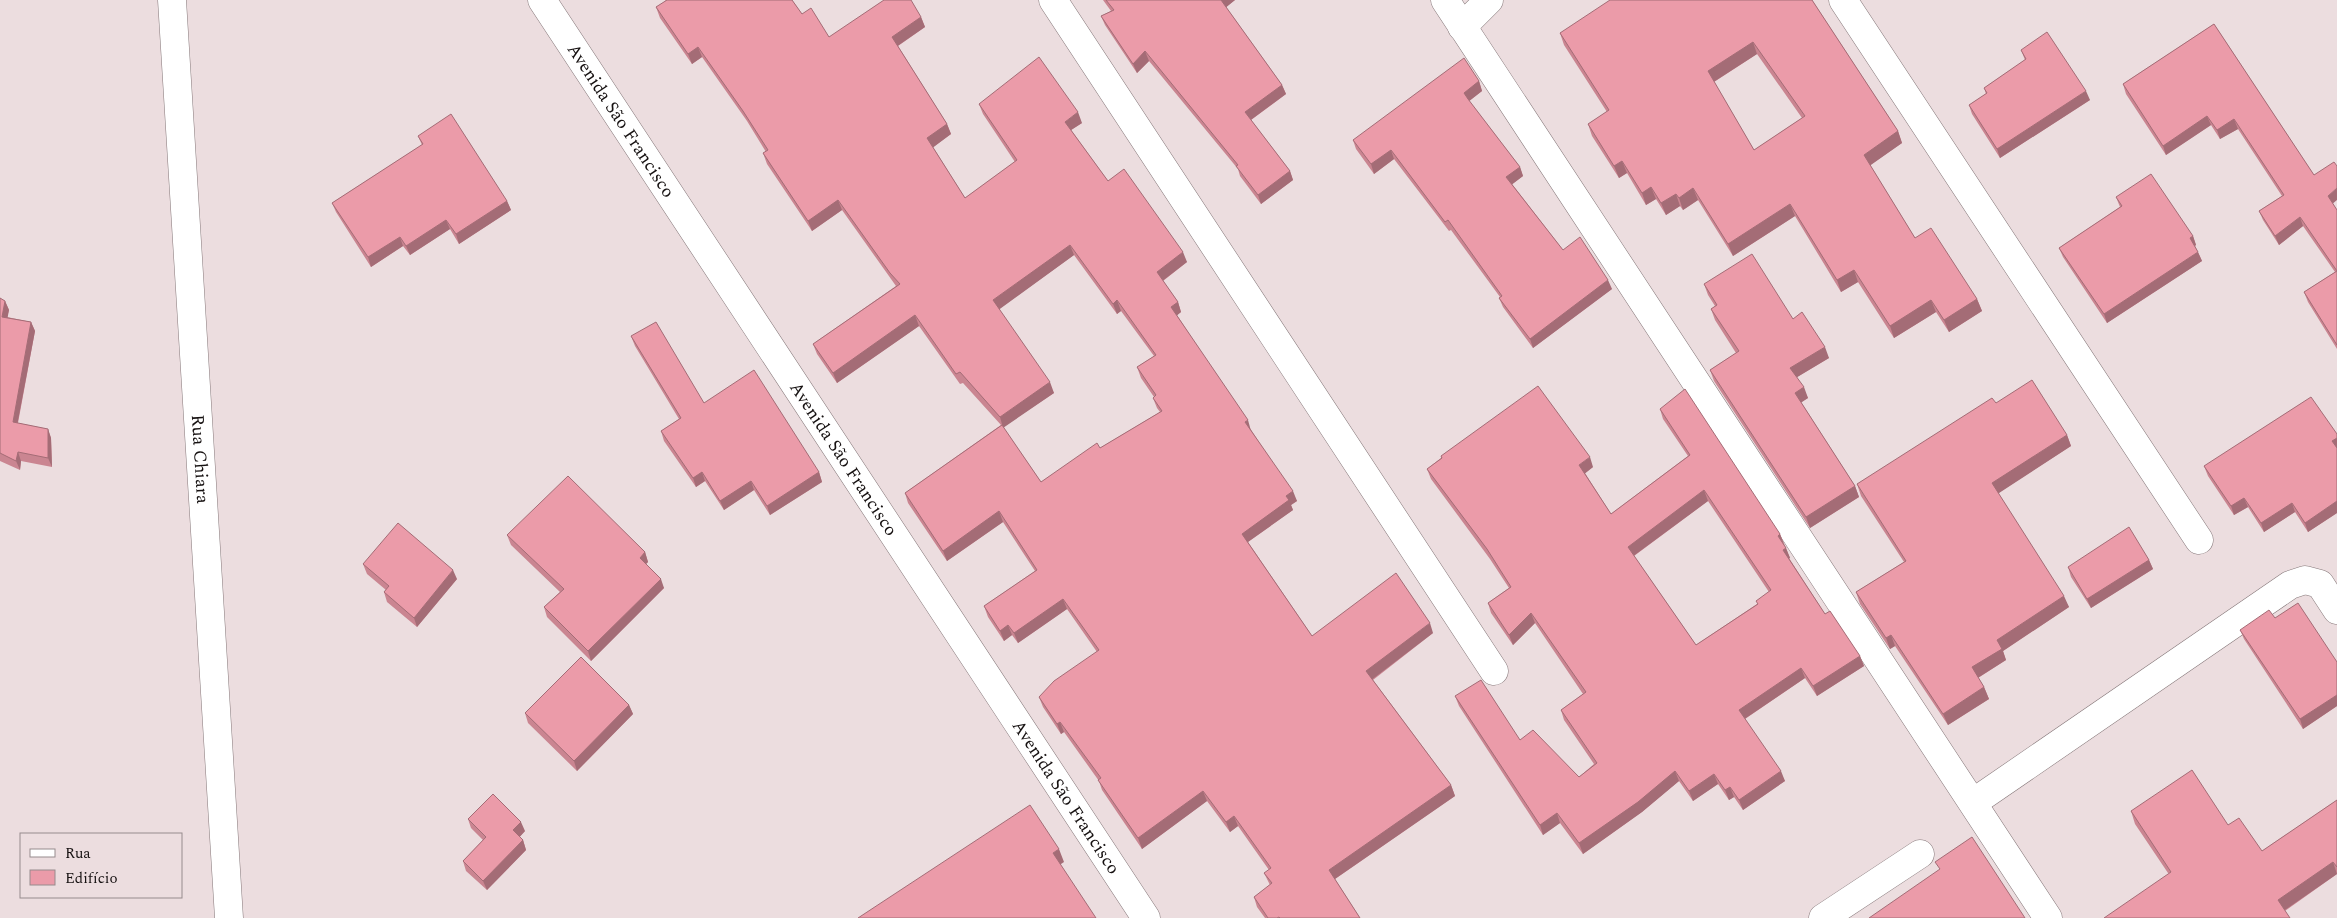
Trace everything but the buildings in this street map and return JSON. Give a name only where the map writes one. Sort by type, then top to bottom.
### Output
[{"type":"street","name":"Rua Chiara","points":[[172,0],[229,918]]},
{"type":"street","name":"Avenida São Francisco","points":[[542,0],[1146,918]]},
{"type":"street","points":[[1053,0],[1494,671]]},
{"type":"street","points":[[1445,0],[1974,802],[2048,918]]},
{"type":"street","points":[[1462,27],[1489,0]]},
{"type":"street","points":[[1843,0],[2199,540]]},
{"type":"street","points":[[1974,802],[2290,585],[2305,580],[2320,584],[2337,610]]},
{"type":"street","points":[[1823,918],[1920,854]]}]
